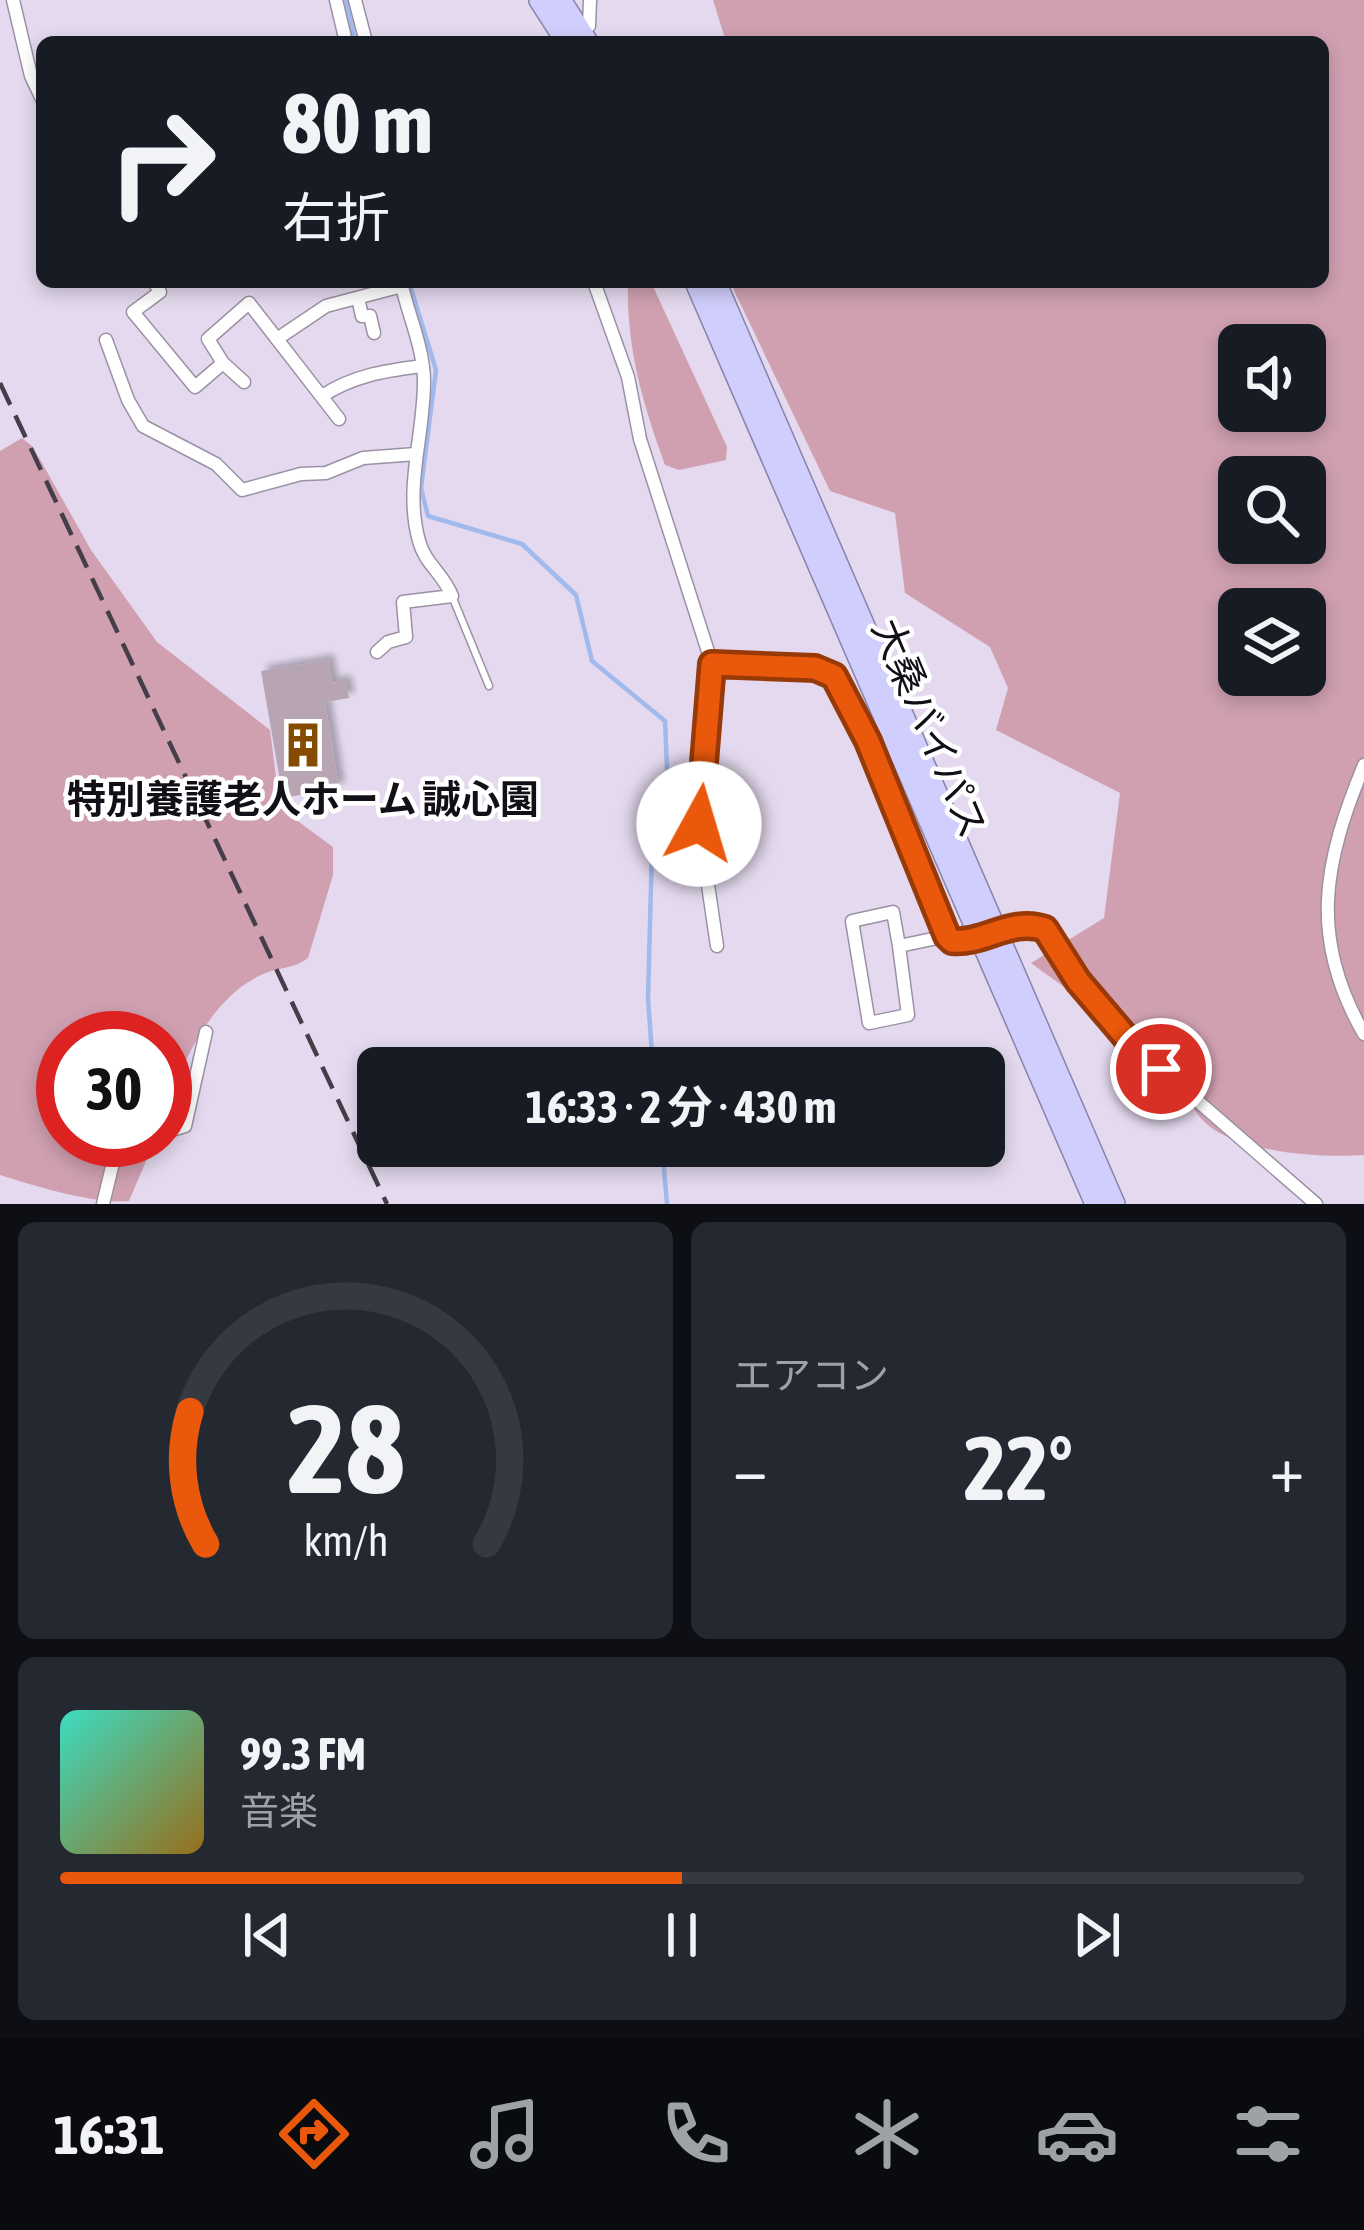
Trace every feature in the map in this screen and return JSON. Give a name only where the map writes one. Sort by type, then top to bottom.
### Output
[{"type":"highway","points":[[539,0],[575,36]]},
{"type":"highway","points":[[560,0],[577,36]]},
{"type":"highway","name":"大桑バイパス","points":[[699,288],[743,368],[989,933],[1114,1204]]},
{"type":"highway","name":"大桑バイパス","points":[[717,288],[743,368]]},
{"type":"highway","name":"大桑バイパス","points":[[989,933],[1096,1204]]},
{"type":"street","points":[[13,0],[36,86]]},
{"type":"street","points":[[336,0],[345,36]]},
{"type":"street","points":[[355,0],[365,36]]},
{"type":"street","points":[[581,36],[590,26],[590,0]]},
{"type":"street","points":[[158,288],[160,292],[133,312],[195,387],[224,363]]},
{"type":"street","points":[[277,339],[326,306],[389,288]]},
{"type":"street","points":[[377,652],[388,642],[406,637],[403,602],[452,596],[443,574],[426,561],[418,538],[413,491],[424,382],[402,288]]},
{"type":"street","points":[[596,288],[628,376],[640,439],[712,664],[699,824],[716,946]]},
{"type":"street","points":[[358,298],[362,316],[370,316],[374,333]]},
{"type":"street","points":[[244,382],[208,340],[249,303],[339,419]]},
{"type":"street","points":[[106,340],[143,426],[216,464],[242,490],[301,474],[326,473],[363,458],[416,454]]},
{"type":"street","points":[[322,396],[367,374],[422,366]]},
{"type":"street","points":[[712,664],[815,668],[834,676],[868,741],[947,936],[957,943],[1025,924],[1045,929],[1078,981],[1130,1042],[1316,1204]]},
{"type":"street","points":[[1364,765],[1338,831],[1326,886],[1328,927],[1339,976],[1364,1034]]},
{"type":"street","points":[[893,912],[899,946],[908,1016],[869,1023],[853,921],[893,912]]},
{"type":"street","points":[[899,946],[947,936]]},
{"type":"street","points":[[192,1095],[206,1032]]},
{"type":"street","points":[[104,1204],[112,1167]]},
{"type":"lane","points":[[452,596],[489,686]]},
{"type":"shaded area","points":[[713,0],[1364,0],[1364,1155],[1284,1152],[1224,1135],[1202,1119],[1172,1072],[1151,1051],[1031,963],[1104,918],[1120,793],[996,730],[1008,688],[990,647],[905,593],[895,513],[830,491],[733,288],[1329,288],[1329,36],[724,36]]},
{"type":"shaded area","points":[[628,288],[654,288],[727,447],[726,460],[679,470],[665,465],[637,375]]},
{"type":"shaded area","points":[[22,438],[33,447],[91,550],[157,642],[270,730],[280,808],[333,847],[333,875],[308,958],[245,984],[214,1014],[192,1048],[192,1011],[36,1011],[36,1167],[143,1167],[129,1201],[82,1197],[0,1175],[0,451]]},
{"type":"building","name":"特別養護老人ホーム 誠心園","points":[[328,660],[332,683],[345,681],[349,698],[325,702],[339,788],[283,798],[261,671]]},
{"type":"waterway","points":[[346,0],[354,36]]},
{"type":"waterway","points":[[411,288],[436,370],[421,488],[428,516],[522,544],[576,595],[592,661],[665,721],[668,792],[652,848],[648,998],[652,1047]]},
{"type":"waterway","points":[[664,1167],[667,1204]]},
{"type":"railway","points":[[0,383],[387,1204]]},
{"type":"place","name":"特別養護老人ホーム 誠心園","points":[[303,745]]},
{"type":"route","points":[[699,824],[712,664],[815,668],[834,676],[868,741],[947,936],[957,943],[1012,926],[1045,929],[1078,981],[1130,1042],[1161,1069]]}]
